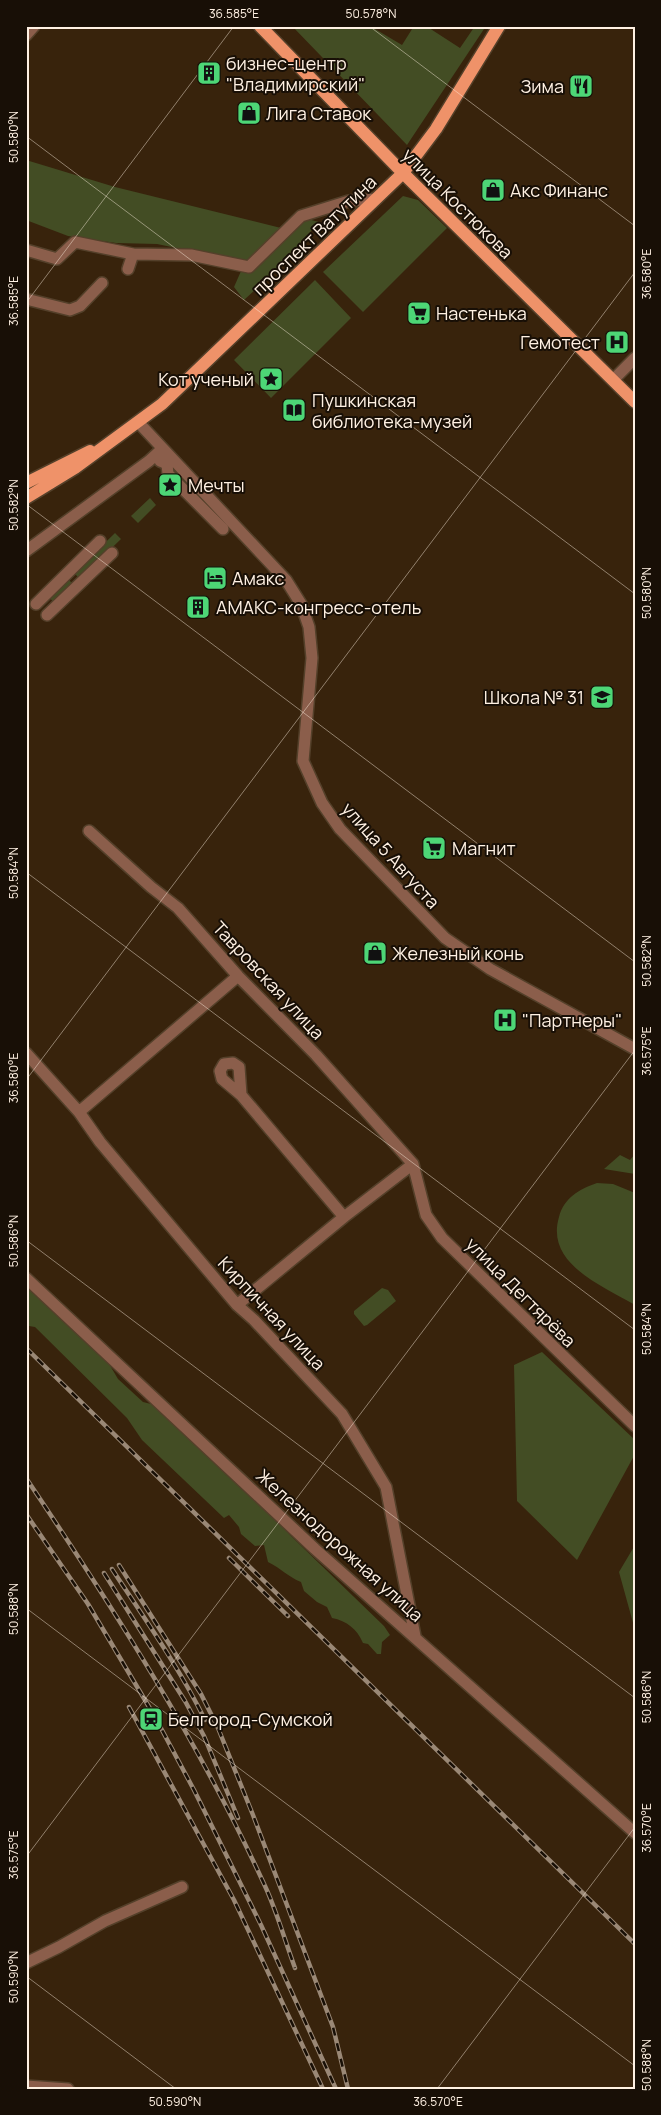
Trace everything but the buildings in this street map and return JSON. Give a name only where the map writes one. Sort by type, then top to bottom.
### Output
[{"type":"main road","name":"улица Костюкова","points":[[260,26],[403,173],[635,402]]},
{"type":"main road","name":"проспект Ватутина","points":[[26,498],[75,468],[162,404],[403,173],[436,130],[499,26]]},
{"type":"main road","name":"проспект Ватутина","points":[[26,483],[117,438]]},
{"type":"street","points":[[26,35],[34,26]]},
{"type":"street","points":[[26,250],[58,259],[75,242],[133,254],[191,255],[249,267],[301,216],[349,201],[376,199]]},
{"type":"street","points":[[128,269],[133,254]]},
{"type":"street","points":[[26,299],[70,310],[80,306],[102,283]]},
{"type":"street","points":[[613,380],[635,358]]},
{"type":"street","name":"улица 5 Августа","points":[[138,422],[286,580],[301,604],[309,627],[312,658],[303,761],[322,804],[340,829],[445,938],[490,969],[635,1049]]},
{"type":"street","points":[[26,550],[149,461],[162,449]]},
{"type":"street","points":[[165,468],[180,490],[223,529]]},
{"type":"street","points":[[36,604],[100,541]]},
{"type":"street","points":[[47,615],[112,553]]},
{"type":"street","name":"Тавровская улица","points":[[89,831],[151,887],[178,908],[238,976],[316,1055],[413,1164]]},
{"type":"street","points":[[79,1112],[238,976]]},
{"type":"street","name":"Кирпичная улица","points":[[26,1053],[79,1112],[106,1150],[237,1305],[254,1320],[342,1414],[386,1487],[414,1636]]},
{"type":"street","points":[[242,1095],[344,1217]]},
{"type":"street","points":[[237,1305],[344,1217],[413,1164]]},
{"type":"street","name":"улица Дегтярёва","points":[[413,1164],[426,1215],[442,1238],[545,1341],[635,1426]]},
{"type":"street","name":"Железнодорожная улица","points":[[26,1278],[398,1625],[414,1636],[635,1833]]},
{"type":"street","points":[[26,1962],[59,1947],[104,1921],[182,1887]]},
{"type":"street","points":[[28,2085],[68,2089]]},
{"type":"green space","points":[[292,26],[370,26],[402,45],[414,26],[426,26],[460,48],[475,26],[486,26],[407,145]]},
{"type":"green space","points":[[26,160],[115,187],[281,228],[296,216],[319,222],[277,270],[244,300],[234,287],[245,262],[157,244],[116,243],[68,236],[26,220]]},
{"type":"green space","points":[[403,196],[418,200],[447,228],[363,312],[323,272]]},
{"type":"green space","points":[[315,280],[351,318],[271,398],[234,360]]},
{"type":"green space","points":[[150,498],[156,505],[138,523],[131,516]]},
{"type":"green space","points":[[115,533],[121,539],[80,579],[74,573]]},
{"type":"green space","points":[[68,579],[74,585],[55,604],[49,597]]},
{"type":"green space","points":[[635,1154],[635,1174],[604,1169],[620,1155],[630,1160]]},
{"type":"green space","points":[[597,1183],[613,1184],[635,1193],[635,1305],[580,1272],[568,1260],[560,1248],[557,1233],[561,1210],[568,1199],[578,1191]]},
{"type":"green space","points":[[26,1285],[108,1362],[118,1379],[143,1402],[155,1405],[257,1500],[291,1536],[384,1626],[390,1635],[382,1642],[381,1654],[377,1654],[368,1644],[363,1643],[351,1626],[332,1618],[327,1607],[317,1602],[304,1591],[301,1582],[268,1562],[264,1545],[255,1546],[241,1534],[239,1527],[229,1515],[224,1518],[142,1440],[127,1418],[35,1327],[29,1326],[26,1323]]},
{"type":"green space","points":[[382,1288],[388,1290],[396,1301],[364,1326],[354,1314],[354,1311]]},
{"type":"green space","points":[[542,1352],[635,1440],[635,1454],[577,1560],[517,1501],[514,1365]]},
{"type":"green space","points":[[635,1545],[635,1630],[619,1572]]},
{"type":"railway","points":[[26,1348],[635,1944]]},
{"type":"railway","points":[[26,1478],[123,1627],[184,1728],[265,1886],[295,1968]]},
{"type":"railway","points":[[26,1514],[88,1604],[155,1717],[194,1790],[261,1925],[336,2089]]},
{"type":"railway","points":[[229,1558],[288,1616]]},
{"type":"railway","points":[[119,1565],[201,1694],[218,1728],[333,2027],[348,2089]]},
{"type":"railway","points":[[112,1569],[173,1662],[205,1720]]},
{"type":"railway","points":[[104,1573],[185,1701],[204,1736],[238,1818]]},
{"type":"railway","points":[[129,1707],[234,1900],[323,2089]]},
{"type":"place","name":"бизнес-центр \"Владимирский\"","points":[[209,73]]},
{"type":"place","name":"Зима","points":[[581,86]]},
{"type":"place","name":"Лига Ставок","points":[[249,113]]},
{"type":"place","name":"Акс Финанс","points":[[493,190]]},
{"type":"place","name":"Настенька","points":[[419,313]]},
{"type":"place","name":"Гемотест","points":[[617,342]]},
{"type":"place","name":"Кот ученый","points":[[271,379]]},
{"type":"place","name":"Пушкинская библиотека-музей","points":[[294,410]]},
{"type":"place","name":"Мечты","points":[[170,485]]},
{"type":"place","name":"Амакс","points":[[215,578]]},
{"type":"place","name":"АМАКС-конгресс-отель","points":[[198,607]]},
{"type":"place","name":"Школа № 31","points":[[602,697]]},
{"type":"place","name":"Магнит","points":[[434,848]]},
{"type":"place","name":"Железный конь","points":[[375,953]]},
{"type":"place","name":"\"Партнеры\"","points":[[505,1020]]},
{"type":"place","name":"Белгород-Сумской","points":[[151,1719]]}]
